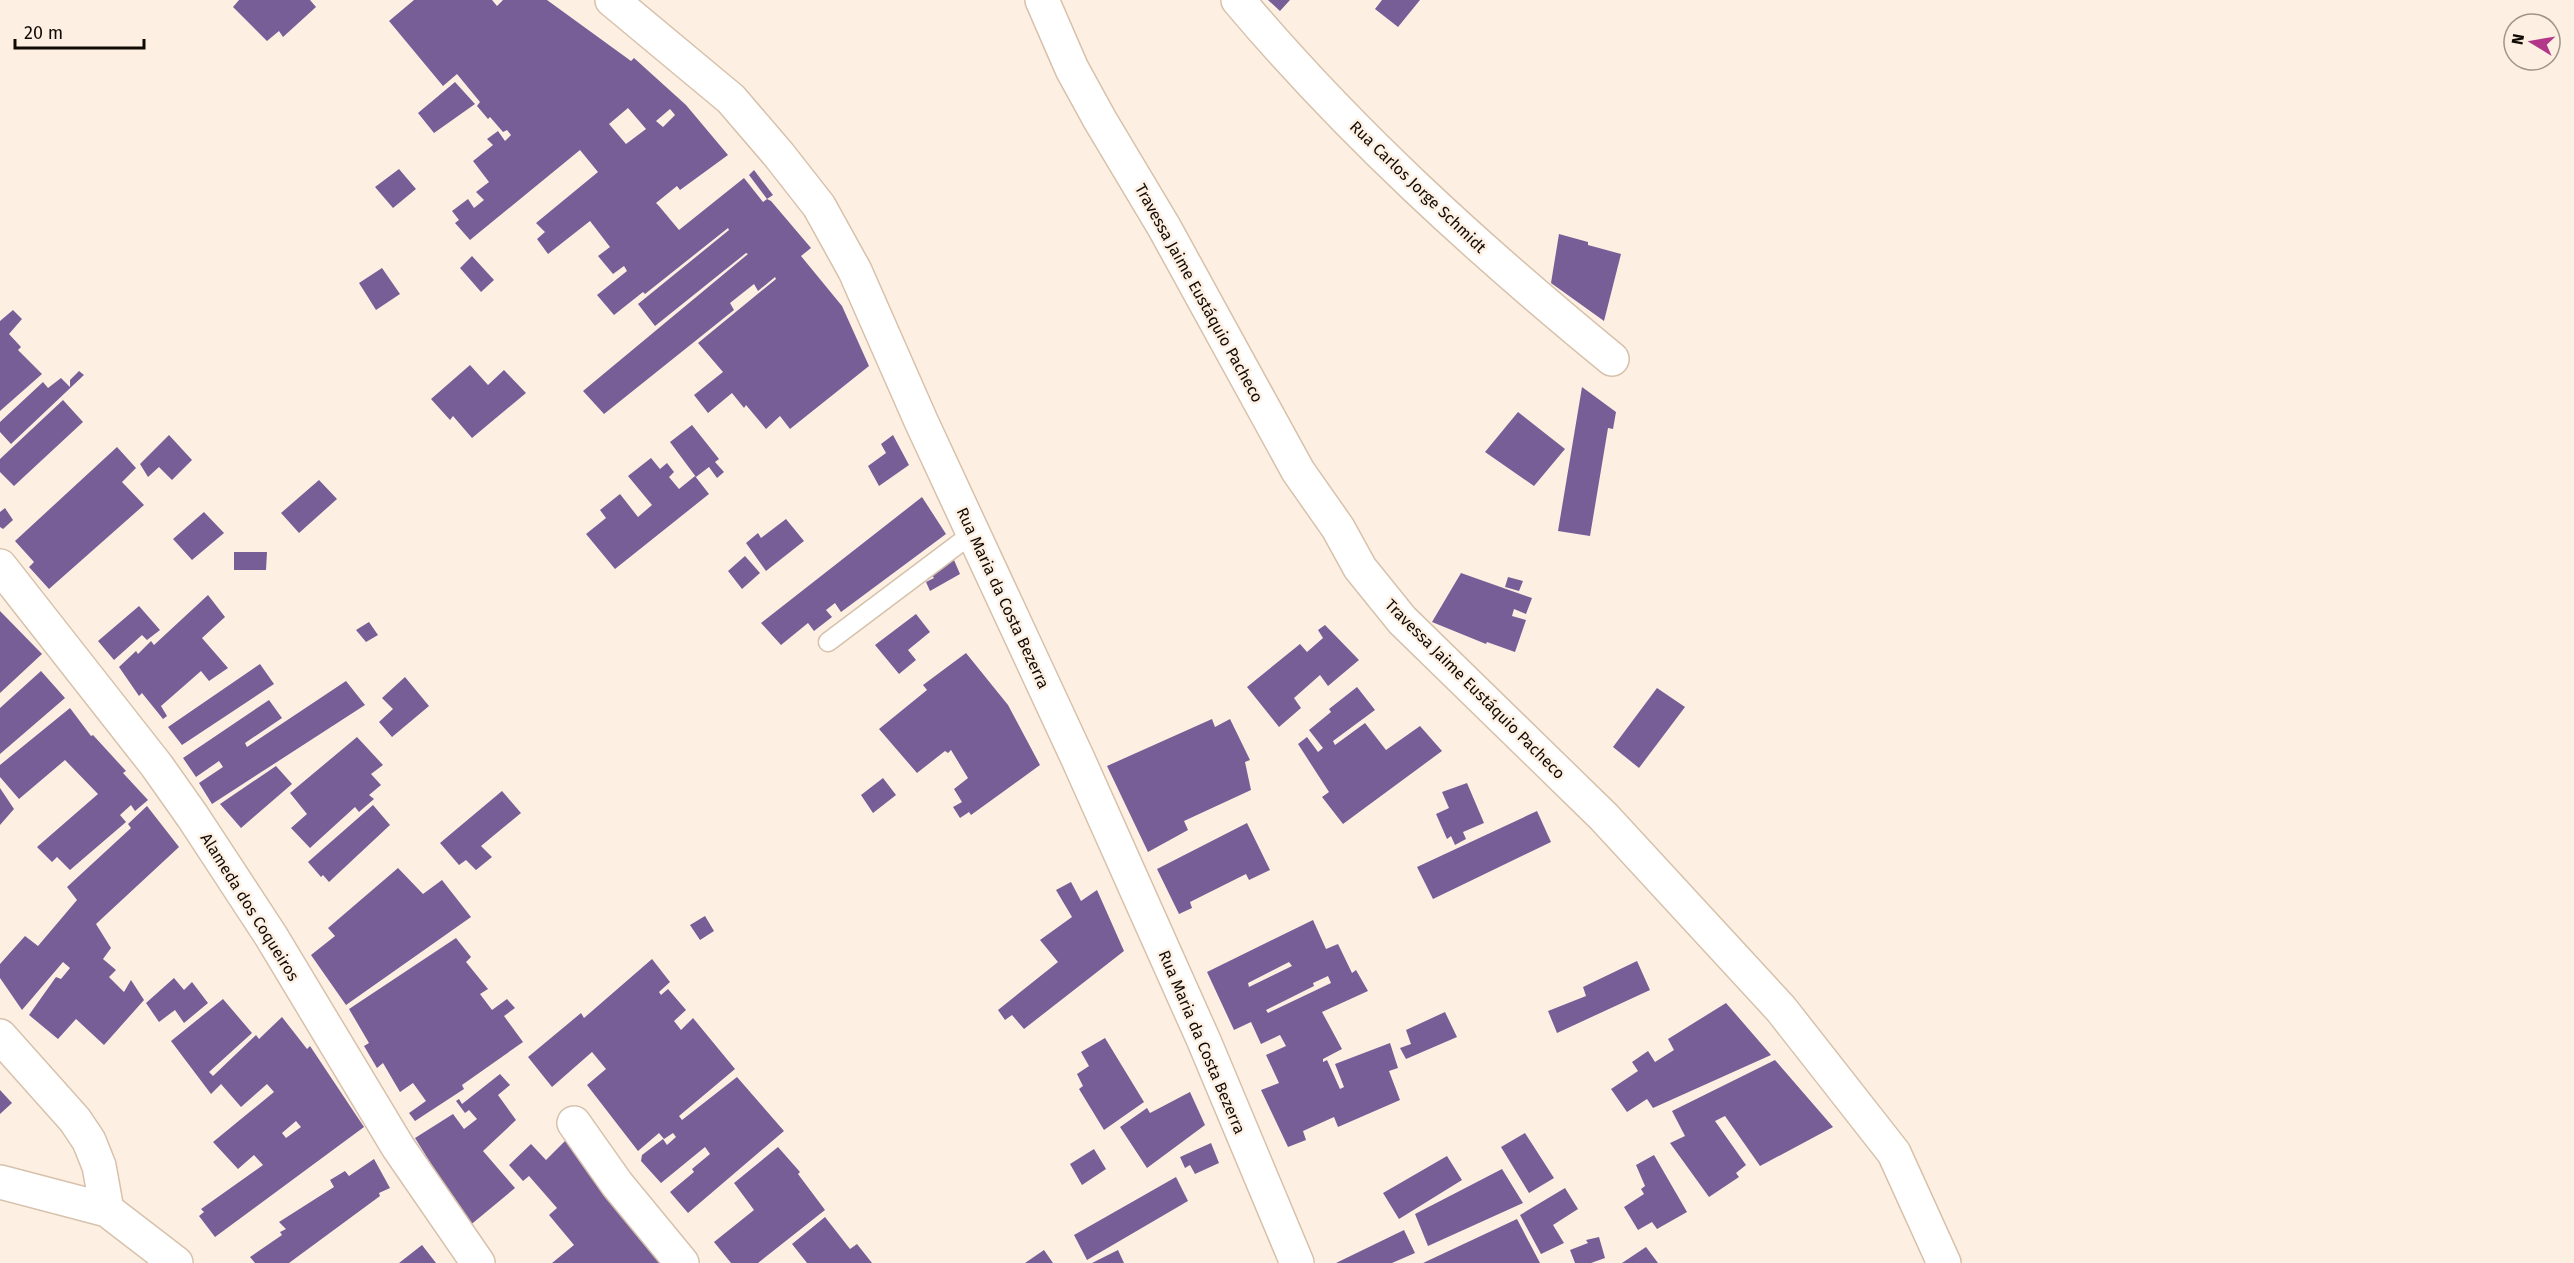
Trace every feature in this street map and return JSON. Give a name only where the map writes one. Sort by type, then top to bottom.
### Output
[{"type":"street","name":"Rua Maria da Costa Bezerra","points":[[612,0],[731,99],[780,155],[819,206],[855,271],[1199,1030],[1297,1263]]},
{"type":"street","name":"Travessa Jaime Eustáquio Pacheco","points":[[1042,0],[1072,69],[1100,120],[1164,227],[1298,471],[1338,528],[1360,568],[1402,620],[1604,817],[1781,1008],[1894,1153],[1944,1263]]},
{"type":"street","name":"Rua Carlos Jorge Schmidt","points":[[1238,0],[1280,50],[1395,170],[1519,282],[1612,359]]},
{"type":"street","name":"Alameda dos Coqueiros","points":[[0,566],[157,766],[193,817],[271,936],[398,1147],[478,1263]]},
{"type":"street","points":[[0,1036],[75,1120],[89,1141],[99,1166],[107,1210]]},
{"type":"street","points":[[574,1123],[617,1184],[682,1263]]},
{"type":"street","points":[[0,1182],[107,1210],[176,1263]]},
{"type":"lane","points":[[828,642],[973,533]]},
{"type":"building","points":[[239,0],[310,0],[316,7],[283,37],[279,31],[267,41],[233,7]]},
{"type":"building","points":[[414,0],[492,0],[497,6],[503,0],[547,0],[631,61],[634,58],[686,105],[728,155],[680,190],[677,186],[656,203],[679,230],[744,178],[763,202],[767,199],[771,201],[811,248],[801,256],[842,306],[869,366],[790,429],[780,416],[766,429],[746,405],[744,408],[732,393],[708,413],[694,395],[723,372],[698,343],[776,279],[775,277],[758,291],[754,284],[730,303],[734,310],[604,414],[583,391],[748,254],[746,253],[655,326],[638,304],[729,230],[728,228],[645,294],[643,292],[614,315],[597,295],[627,271],[624,266],[613,274],[598,256],[610,247],[590,221],[548,254],[537,239],[545,232],[536,223],[598,172],[580,150],[470,240],[455,223],[459,220],[452,211],[468,199],[474,208],[484,200],[476,192],[489,182],[473,161],[493,145],[487,139],[498,131],[505,141],[511,135],[507,130],[503,132],[490,117],[488,119],[477,106],[480,102],[457,74],[443,86],[389,21]],"holes":[[[628,108],[646,129],[626,144],[609,124]],[[670,109],[675,115],[663,127],[656,121]]]},
{"type":"building","points":[[1268,0],[1290,0],[1280,11]]},
{"type":"building","points":[[1382,0],[1420,0],[1398,27],[1375,9]]},
{"type":"building","points":[[455,82],[475,104],[434,133],[418,113]]},
{"type":"building","points":[[399,169],[416,189],[393,208],[375,187]]},
{"type":"building","points":[[754,170],[773,195],[767,199],[749,175]]},
{"type":"building","points":[[1559,234],[1621,254],[1604,321],[1551,283]]},
{"type":"building","points":[[472,256],[494,280],[481,292],[460,268]]},
{"type":"building","points":[[382,268],[400,294],[376,310],[359,283]]},
{"type":"building","points":[[13,310],[22,319],[9,334],[21,347],[18,350],[42,374],[0,411],[0,321]]},
{"type":"building","points":[[470,365],[488,385],[504,370],[526,393],[472,438],[453,416],[450,420],[431,399]]},
{"type":"building","points":[[79,371],[84,375],[11,444],[0,432],[0,422],[43,382],[48,388],[61,378],[70,387],[70,380]]},
{"type":"building","points":[[1582,387],[1616,412],[1613,429],[1608,428],[1590,536],[1558,531]]},
{"type":"building","points":[[63,400],[83,422],[14,486],[0,472],[0,459]]},
{"type":"building","points":[[1518,412],[1565,449],[1534,486],[1485,452]]},
{"type":"building","points":[[692,425],[719,459],[715,462],[724,472],[717,478],[709,467],[696,477],[670,442]]},
{"type":"building","points":[[169,435],[192,460],[172,480],[159,467],[148,477],[140,464]]},
{"type":"building","points":[[893,435],[909,465],[879,486],[868,466],[886,453],[881,444]]},
{"type":"building","points":[[117,447],[136,468],[122,482],[144,505],[49,589],[29,567],[34,562],[15,541]]},
{"type":"building","points":[[651,458],[660,469],[667,463],[674,472],[669,477],[679,489],[695,476],[709,494],[615,569],[586,534],[606,518],[600,510],[620,494],[638,517],[652,505],[628,476]]},
{"type":"building","points":[[319,480],[337,499],[299,533],[281,513]]},
{"type":"building","points":[[922,497],[946,534],[841,612],[835,603],[826,610],[832,617],[814,631],[808,623],[781,645],[761,623]]},
{"type":"building","points":[[5,508],[13,520],[3,529],[0,527],[0,512]]},
{"type":"building","points":[[204,512],[224,533],[192,560],[173,539]]},
{"type":"building","points":[[786,519],[804,541],[766,571],[746,543],[758,533],[761,538]]},
{"type":"building","points":[[234,552],[267,552],[266,570],[234,570]]},
{"type":"building","points":[[745,556],[760,573],[742,589],[728,571]]},
{"type":"building","points":[[954,560],[960,574],[930,591],[926,582],[934,578],[931,574]]},
{"type":"building","points":[[1461,573],[1532,598],[1526,614],[1514,609],[1512,616],[1526,620],[1515,652],[1487,642],[1486,644],[1432,622]]},
{"type":"building","points":[[1508,577],[1523,581],[1519,591],[1505,587]]},
{"type":"building","points":[[208,595],[225,617],[202,638],[228,668],[209,681],[201,671],[161,706],[167,716],[163,719],[142,693],[139,696],[119,667],[136,651],[138,654],[151,641],[154,645]]},
{"type":"building","points":[[139,606],[160,630],[147,640],[142,635],[114,660],[98,641]]},
{"type":"building","points":[[0,611],[42,654],[0,693]]},
{"type":"building","points":[[916,614],[930,632],[908,650],[916,660],[899,674],[875,645]]},
{"type":"building","points":[[369,622],[378,635],[366,642],[356,630]]},
{"type":"building","points":[[1325,625],[1359,660],[1328,686],[1320,675],[1294,698],[1301,708],[1279,727],[1247,687],[1300,644],[1307,652],[1323,638],[1318,630]]},
{"type":"building","points":[[966,653],[1008,705],[1040,765],[971,815],[969,812],[960,818],[953,807],[962,802],[954,789],[968,778],[951,750],[948,753],[945,751],[917,773],[879,729],[927,690],[923,685]]},
{"type":"building","points":[[260,664],[274,684],[182,745],[168,727]]},
{"type":"building","points":[[41,671],[65,698],[0,754],[0,708]]},
{"type":"building","points":[[405,677],[429,706],[392,737],[379,722],[393,709],[382,698]]},
{"type":"building","points":[[346,681],[365,705],[212,804],[199,783],[223,767],[219,761],[196,777],[183,758],[269,700],[282,718],[245,743],[247,747]]},
{"type":"building","points":[[1357,687],[1375,710],[1333,741],[1335,745],[1365,723],[1386,750],[1420,726],[1442,751],[1343,824],[1322,797],[1329,792],[1298,744],[1307,737],[1318,752],[1323,748],[1309,730],[1331,712],[1329,709]]},
{"type":"building","points":[[1657,688],[1685,707],[1639,768],[1613,747]]},
{"type":"building","points":[[70,708],[91,736],[93,735],[126,771],[123,773],[148,800],[135,811],[131,805],[120,815],[126,822],[70,870],[57,857],[52,862],[37,847],[98,794],[65,760],[19,799],[0,777],[0,765]]},
{"type":"building","points":[[1212,719],[1215,727],[1230,719],[1250,760],[1245,762],[1251,790],[1184,821],[1188,830],[1148,852],[1107,766]]},
{"type":"building","points":[[357,737],[383,765],[371,774],[381,785],[369,795],[374,799],[359,812],[355,807],[310,848],[291,828],[307,814],[290,793]]},
{"type":"building","points":[[276,766],[292,784],[241,828],[220,804]]},
{"type":"building","points":[[883,778],[896,795],[873,813],[861,795]]},
{"type":"building","points":[[1467,783],[1484,823],[1463,832],[1466,839],[1455,845],[1451,836],[1447,839],[1436,814],[1449,808],[1442,792]]},
{"type":"building","points":[[0,788],[14,809],[0,825]]},
{"type":"building","points":[[502,791],[521,813],[481,846],[492,857],[476,870],[466,860],[459,865],[440,843]]},
{"type":"building","points":[[373,805],[390,825],[329,882],[323,875],[321,877],[308,862]]},
{"type":"building","points":[[147,806],[179,847],[96,924],[111,948],[103,959],[116,970],[109,977],[124,992],[131,980],[144,1000],[104,1045],[76,1019],[58,1039],[29,1015],[56,977],[61,979],[70,968],[63,962],[22,1010],[0,978],[0,964],[25,936],[38,946],[77,900],[67,887],[131,828],[128,824]]},
{"type":"building","points":[[1537,811],[1551,842],[1433,899],[1417,867]]},
{"type":"building","points":[[1247,823],[1270,870],[1249,880],[1246,874],[1190,902],[1192,908],[1179,914],[1157,869]]},
{"type":"building","points":[[398,868],[423,894],[442,880],[471,917],[346,1005],[311,955],[335,936],[328,928]]},
{"type":"building","points":[[1071,882],[1081,901],[1097,890],[1124,951],[1024,1029],[1012,1015],[1005,1020],[998,1010],[1058,962],[1040,940],[1072,917],[1056,890]]},
{"type":"building","points":[[705,916],[714,931],[700,940],[690,925]]},
{"type":"building","points":[[1313,920],[1326,949],[1338,944],[1352,973],[1356,970],[1368,991],[1322,1012],[1342,1049],[1323,1059],[1323,1062],[1327,1060],[1340,1089],[1344,1087],[1335,1064],[1390,1043],[1398,1068],[1389,1071],[1400,1100],[1338,1127],[1334,1117],[1303,1131],[1306,1140],[1288,1147],[1261,1090],[1279,1083],[1266,1055],[1286,1046],[1280,1035],[1261,1044],[1251,1022],[1234,1030],[1207,972]],"holes":[[[1289,962],[1292,966],[1249,987],[1248,983]],[[1328,976],[1331,983],[1268,1013],[1266,1010],[1314,986],[1313,983]]]},
{"type":"building","points":[[456,938],[471,957],[466,962],[488,989],[480,994],[492,1010],[507,999],[515,1008],[504,1016],[523,1042],[462,1085],[464,1089],[415,1121],[409,1113],[426,1101],[413,1083],[400,1092],[383,1063],[377,1068],[364,1046],[369,1043],[349,1009]]},
{"type":"building","points":[[652,959],[670,982],[659,992],[661,995],[668,989],[686,1010],[674,1021],[681,1030],[693,1018],[735,1069],[679,1116],[682,1120],[737,1077],[784,1131],[688,1213],[670,1192],[694,1172],[692,1169],[710,1154],[705,1147],[661,1183],[641,1161],[642,1155],[663,1139],[667,1145],[676,1137],[673,1133],[664,1139],[659,1133],[638,1151],[587,1085],[606,1069],[592,1052],[552,1087],[528,1057],[581,1013],[584,1018]]},
{"type":"building","points":[[1637,961],[1650,990],[1557,1033],[1548,1011],[1586,996],[1583,987]]},
{"type":"building","points":[[174,978],[184,990],[192,982],[208,1003],[184,1023],[175,1010],[159,1022],[146,1003]]},
{"type":"building","points":[[223,999],[252,1033],[209,1072],[213,1076],[256,1035],[259,1039],[282,1017],[307,1049],[310,1046],[364,1127],[215,1237],[199,1216],[204,1212],[201,1209],[263,1165],[254,1155],[238,1169],[213,1142],[274,1092],[267,1084],[241,1107],[221,1084],[211,1094],[171,1041]],"holes":[[[296,1121],[301,1127],[286,1138],[282,1133]]]},
{"type":"building","points":[[1726,1003],[1771,1055],[1653,1108],[1647,1099],[1627,1112],[1611,1089],[1638,1071],[1632,1062],[1648,1051],[1655,1062],[1674,1050],[1668,1039]]},
{"type":"building","points":[[1445,1012],[1457,1037],[1406,1059],[1400,1048],[1411,1044],[1406,1030]]},
{"type":"building","points":[[1105,1038],[1144,1102],[1104,1130],[1079,1089],[1083,1086],[1077,1074],[1089,1066],[1081,1052]]},
{"type":"building","points":[[1775,1060],[1833,1127],[1760,1166],[1725,1116],[1715,1121],[1746,1165],[1736,1173],[1739,1177],[1709,1197],[1670,1143],[1685,1136],[1672,1111]]},
{"type":"building","points":[[500,1074],[510,1085],[498,1095],[516,1120],[483,1151],[515,1188],[468,1227],[437,1188],[443,1183],[415,1138],[453,1114],[464,1129],[477,1119],[469,1110],[465,1113],[456,1101],[459,1099],[462,1104]]},
{"type":"building","points":[[0,1090],[12,1103],[0,1114]]},
{"type":"building","points":[[1190,1092],[1205,1125],[1147,1168],[1120,1127],[1147,1108],[1150,1113]]},
{"type":"building","points":[[1525,1133],[1554,1178],[1529,1193],[1501,1147]]},
{"type":"building","points":[[567,1139],[668,1263],[552,1263],[574,1245],[549,1215],[557,1208],[529,1176],[523,1181],[509,1165],[531,1144],[546,1160]]},
{"type":"building","points":[[1211,1143],[1219,1163],[1195,1174],[1190,1165],[1185,1168],[1180,1157]]},
{"type":"building","points":[[778,1147],[800,1172],[798,1174],[825,1210],[758,1263],[731,1263],[714,1242],[754,1210],[734,1183]]},
{"type":"building","points":[[1094,1149],[1106,1169],[1082,1185],[1070,1164]]},
{"type":"building","points":[[1654,1155],[1687,1212],[1657,1229],[1652,1222],[1638,1230],[1624,1207],[1644,1194],[1641,1189],[1645,1186],[1636,1165]]},
{"type":"building","points":[[1447,1156],[1462,1180],[1399,1219],[1383,1193]]},
{"type":"building","points":[[374,1159],[390,1188],[379,1193],[380,1196],[289,1263],[255,1263],[250,1257],[282,1235],[280,1232],[286,1229],[279,1222],[334,1187],[330,1180],[345,1171],[349,1176]]},
{"type":"building","points":[[1502,1169],[1523,1203],[1428,1246],[1415,1214]]},
{"type":"building","points":[[1176,1177],[1188,1201],[1087,1260],[1074,1235]]},
{"type":"building","points":[[1565,1188],[1578,1209],[1553,1225],[1564,1243],[1541,1254],[1520,1215]]},
{"type":"building","points":[[825,1217],[850,1249],[857,1244],[872,1263],[807,1263],[792,1244]]},
{"type":"building","points":[[1517,1219],[1540,1263],[1423,1263]]},
{"type":"building","points":[[1404,1230],[1415,1253],[1392,1263],[1336,1263]]},
{"type":"building","points":[[1599,1237],[1605,1258],[1591,1263],[1575,1263],[1570,1250],[1588,1243],[1586,1240]]},
{"type":"building","points":[[422,1245],[436,1263],[399,1263]]},
{"type":"building","points":[[1646,1247],[1658,1263],[1622,1263]]},
{"type":"building","points":[[1044,1250],[1053,1263],[1025,1263]]},
{"type":"building","points":[[1118,1250],[1124,1263],[1092,1263]]}]
